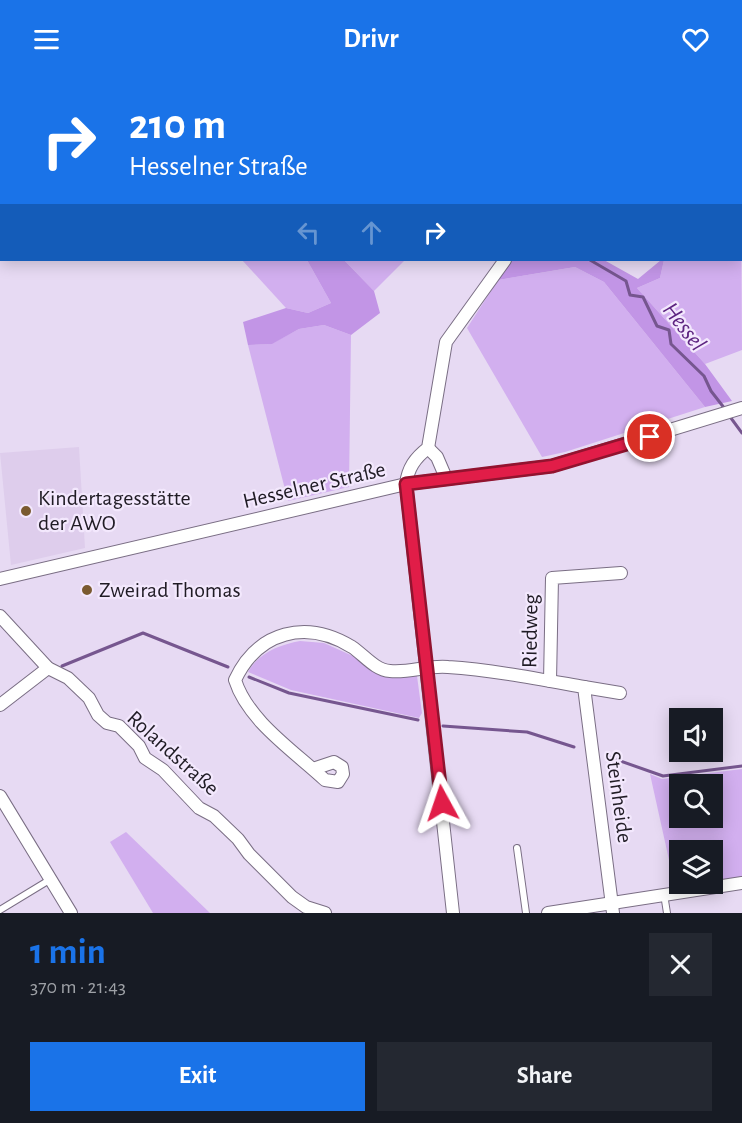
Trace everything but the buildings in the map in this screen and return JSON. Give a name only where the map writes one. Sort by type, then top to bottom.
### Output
[{"type":"street","points":[[453,913],[406,484],[408,472],[416,458],[428,447],[446,342],[504,261]]},
{"type":"street","name":"Hesselner Straße","points":[[0,579],[406,484],[552,466],[738,409]]},
{"type":"street","points":[[428,447],[437,457],[446,478]]},
{"type":"street","name":"Riedweg","points":[[550,681],[552,578],[621,573]]},
{"type":"street","name":"Rolandstraße","points":[[0,616],[48,668],[68,678],[82,691],[89,698],[98,715],[107,723],[118,726],[139,746],[145,758],[163,770],[199,808],[214,816],[230,831],[298,902],[317,913],[325,913]]},
{"type":"street","points":[[313,769],[260,720],[240,696],[235,680],[244,661],[278,635],[298,631],[326,634],[353,648],[386,671],[407,672],[447,667],[620,693]]},
{"type":"street","points":[[0,705],[48,668]]},
{"type":"street","name":"Steinheide","points":[[584,687],[613,908]]},
{"type":"street","points":[[0,796],[71,913]]},
{"type":"street","points":[[548,913],[613,908],[664,894],[742,883]]},
{"type":"lane","points":[[517,848],[526,913]]},
{"type":"lane","points":[[0,910],[51,879]]},
{"type":"lane","points":[[664,894],[667,913]]},
{"type":"shaded area","points":[[243,261],[308,261],[331,303],[308,313],[286,308]]},
{"type":"shaded area","points":[[308,261],[345,261],[374,291],[380,313],[351,335],[324,325],[299,329],[272,344],[248,345],[243,322],[286,308],[308,313],[331,303]]},
{"type":"shaded area","points":[[345,261],[404,261],[374,291]]},
{"type":"shaded area","points":[[511,261],[606,261],[638,279],[660,261],[664,261],[660,278],[637,288],[705,364],[732,401],[705,407],[604,282],[575,267],[498,280]]},
{"type":"shaded area","points":[[664,261],[742,261],[742,350],[705,364],[637,288],[660,278]]},
{"type":"shaded area","points":[[575,267],[604,282],[705,407],[565,452],[542,457],[467,328],[498,280]]},
{"type":"shaded area","points":[[324,325],[351,335],[349,487],[288,501],[248,345],[271,344],[299,329]]},
{"type":"shaded area","points":[[79,447],[85,548],[11,565],[0,453]]},
{"type":"shaded area","points":[[300,641],[324,643],[395,675],[417,676],[422,713],[419,718],[291,690],[248,672],[264,654]]},
{"type":"shaded area","points":[[742,769],[742,877],[723,880],[723,840],[669,840],[669,860],[650,774],[662,779],[669,778],[669,828],[723,828],[723,774],[702,774]]},
{"type":"shaded area","points":[[126,832],[210,913],[153,913],[110,842]]},
{"type":"waterway","name":"Hessel","points":[[592,261],[626,281],[630,295],[643,297],[657,326],[669,330],[671,344],[704,376],[711,391],[725,409]]},
{"type":"waterway","name":"Hessel","points":[[728,414],[742,433]]},
{"type":"waterway","points":[[62,666],[143,633],[228,667]]},
{"type":"waterway","points":[[249,677],[289,693],[418,720]]},
{"type":"waterway","points":[[443,726],[527,732],[574,747]]},
{"type":"waterway","points":[[609,757],[663,776],[742,766]]},
{"type":"place","name":"Kindertagesstätte der AWO","points":[[26,511]]},
{"type":"place","name":"Zweirad Thomas","points":[[87,590]]},
{"type":"route","points":[[442,803],[406,484],[552,466],[650,437]]}]
